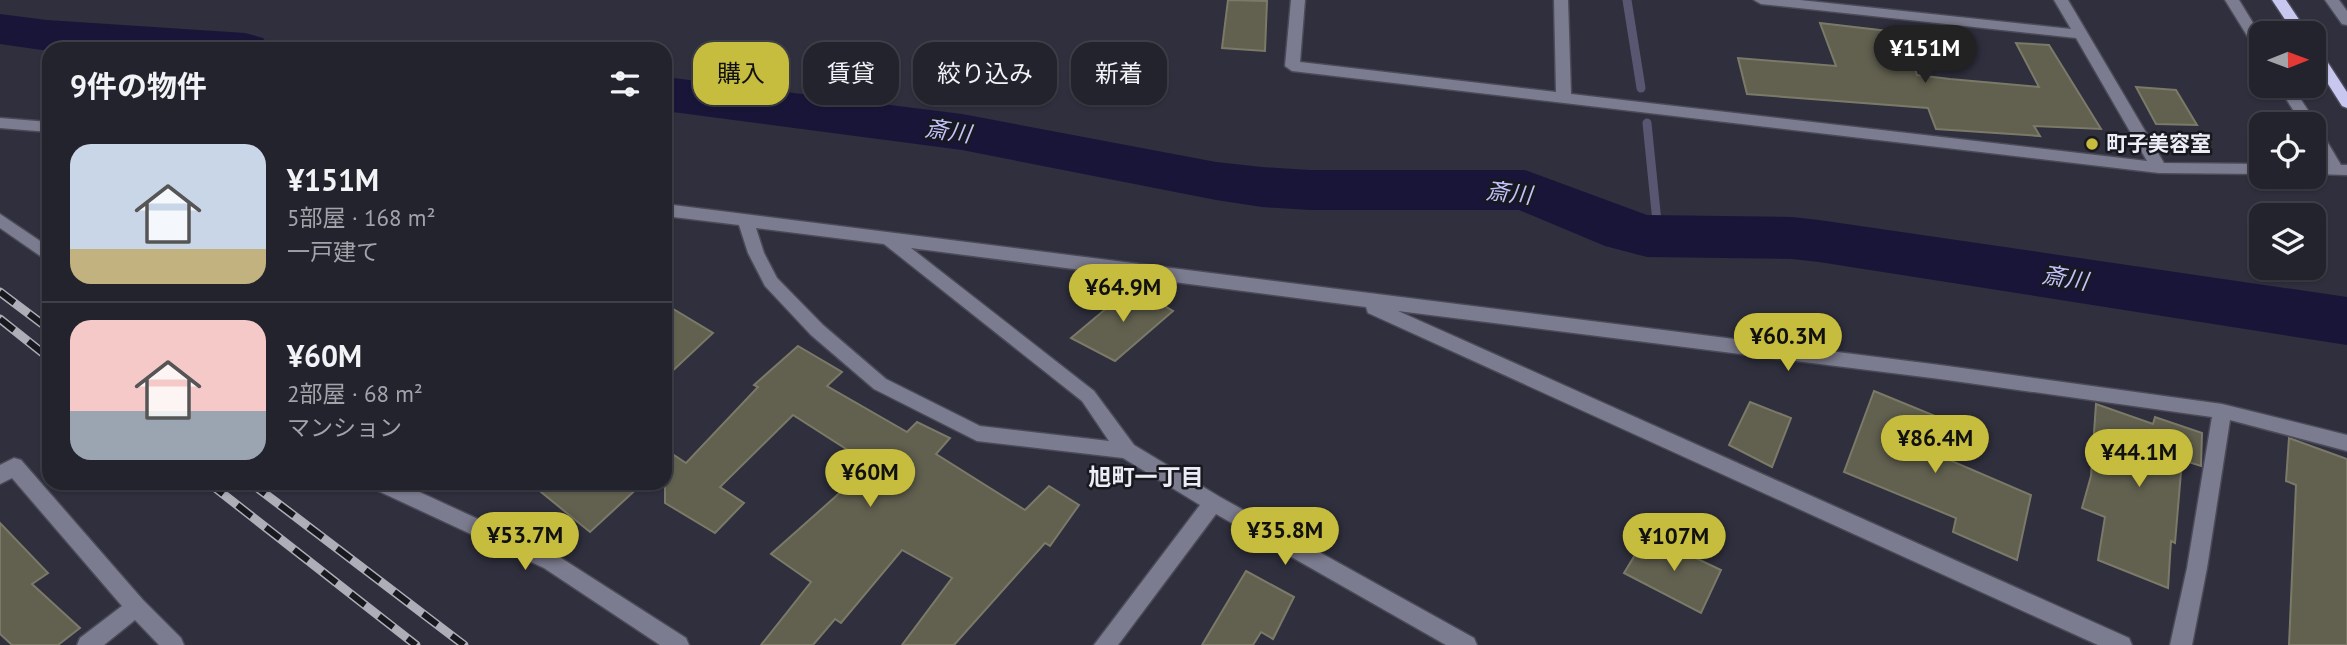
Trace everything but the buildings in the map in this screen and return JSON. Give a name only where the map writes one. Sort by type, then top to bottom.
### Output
[{"type":"main road","points":[[2279,0],[2293,21]]},
{"type":"main road","points":[[2326,71],[2347,103]]},
{"type":"street","points":[[1298,0],[1292,66],[2159,168],[2249,169]]},
{"type":"street","points":[[1561,0],[1564,97]]},
{"type":"street","points":[[1761,0],[2079,34]]},
{"type":"street","points":[[2061,0],[2159,168]]},
{"type":"street","points":[[2232,0],[2249,28]]},
{"type":"street","points":[[2332,0],[2347,21]]},
{"type":"street","points":[[0,123],[42,126]]},
{"type":"street","points":[[2326,148],[2342,170]]},
{"type":"street","points":[[672,211],[1940,372],[2222,411],[2347,443]]},
{"type":"street","points":[[0,220],[42,251]]},
{"type":"street","points":[[746,222],[756,253],[771,282],[817,330],[880,384],[977,433],[1127,451]]},
{"type":"street","points":[[887,238],[1088,396],[1127,451],[1213,503],[1466,645]]},
{"type":"street","points":[[1358,300],[2121,645]]},
{"type":"street","points":[[2181,645],[2197,568],[2222,411]]},
{"type":"street","points":[[0,475],[15,466],[136,607],[173,645]]},
{"type":"street","points":[[396,490],[551,562],[678,645]]},
{"type":"street","points":[[1105,645],[1213,503]]},
{"type":"street","points":[[88,645],[136,607]]},
{"type":"waterway","points":[[1627,0],[1641,88]]},
{"type":"waterway","name":"斎川","points":[[0,29],[146,42]]},
{"type":"waterway","name":"斎川","points":[[672,95],[962,132],[1216,181],[1262,187],[1310,190],[1525,190],[1626,231],[1647,236],[1792,238],[1819,241],[2347,321]]},
{"type":"waterway","points":[[1647,123],[1657,222],[1662,237]]},
{"type":"railway","points":[[0,292],[42,324]]},
{"type":"railway","points":[[0,319],[42,352]]},
{"type":"railway","points":[[218,490],[416,645]]},
{"type":"railway","points":[[260,490],[464,645]]},
{"type":"place","name":"町子美容室","points":[[2092,144]]},
{"type":"district","name":"旭町一丁目","points":[[1146,477]]}]
